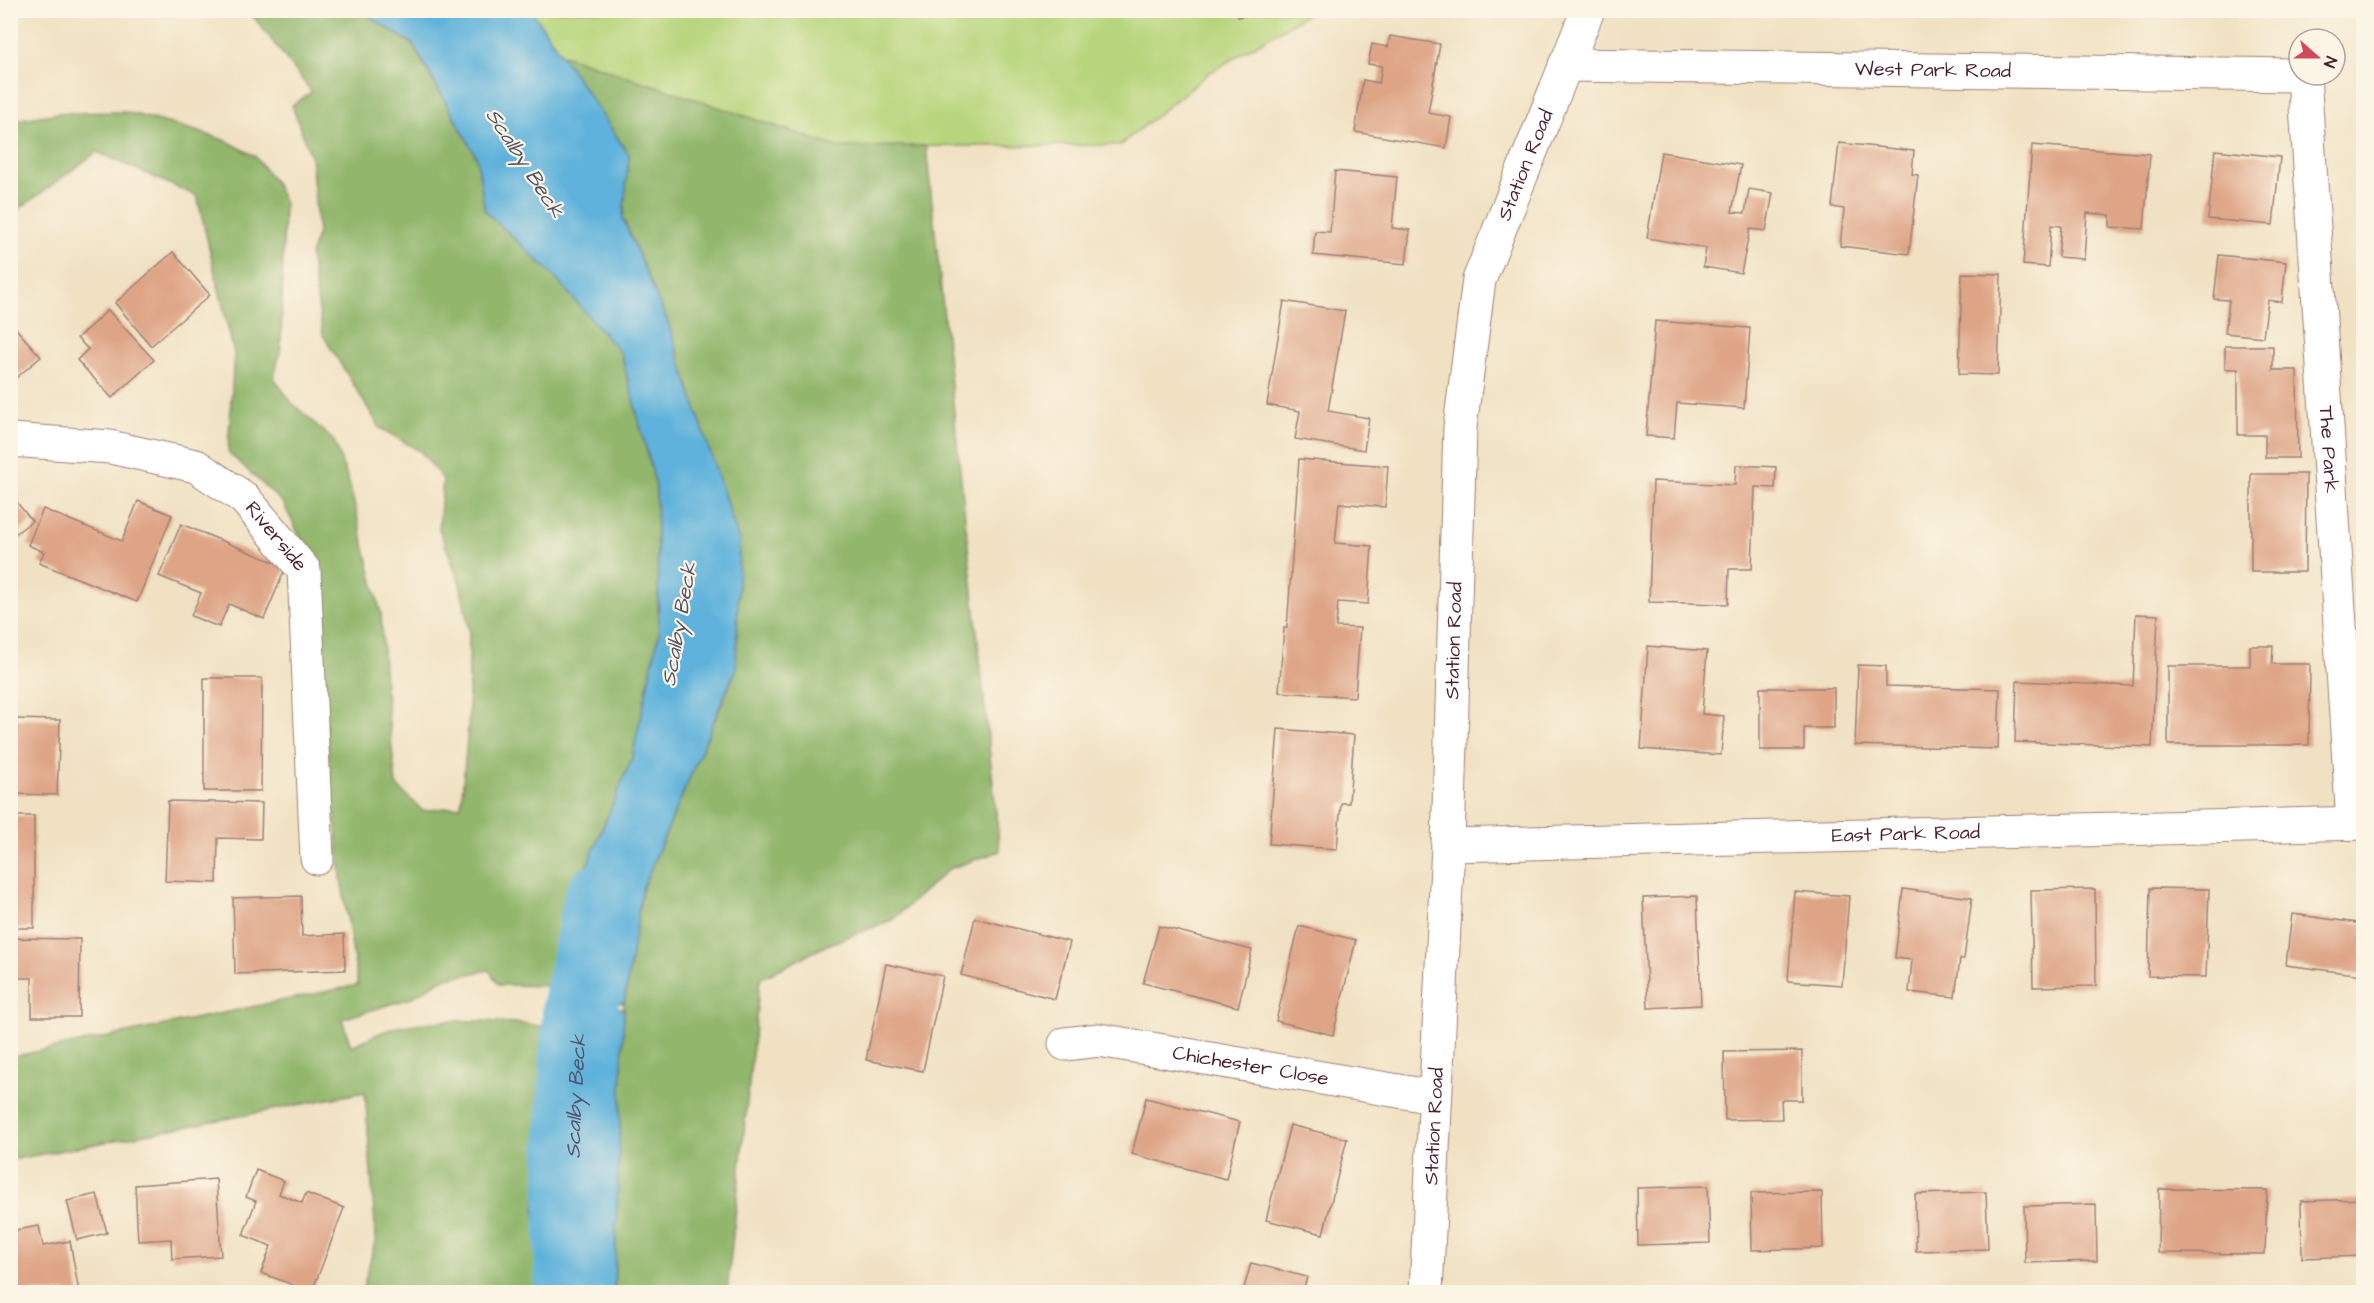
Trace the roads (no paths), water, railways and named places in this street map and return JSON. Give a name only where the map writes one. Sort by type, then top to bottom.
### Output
[{"type":"street","name":"Station Road","points":[[1426,1293],[1448,845],[1461,427],[1479,280],[1588,10]]},
{"type":"street","name":"West Park Road","points":[[1565,65],[2287,75]]},
{"type":"street","name":"The Park","points":[[2302,87],[2358,823]]},
{"type":"street","name":"Riverside","points":[[10,440],[110,447],[196,466],[244,498],[304,570],[317,858]]},
{"type":"street","name":"East Park Road","points":[[1448,845],[2358,823]]},
{"type":"street","name":"Chichester Close","points":[[1065,1044],[1099,1040],[1434,1097]]},
{"type":"water","points":[[361,11],[532,11],[629,155],[623,219],[668,323],[739,541],[736,669],[642,889],[624,1003],[548,1003],[568,911],[632,758],[659,633],[656,486],[621,353],[551,273],[485,211],[477,158],[413,44]]},
{"type":"water","points":[[547,1007],[624,1008],[614,1292],[540,1292],[535,1210]]},
{"type":"waterway","name":"Scalby Beck","points":[[572,1292],[573,1133],[580,1007],[601,900]]}]
